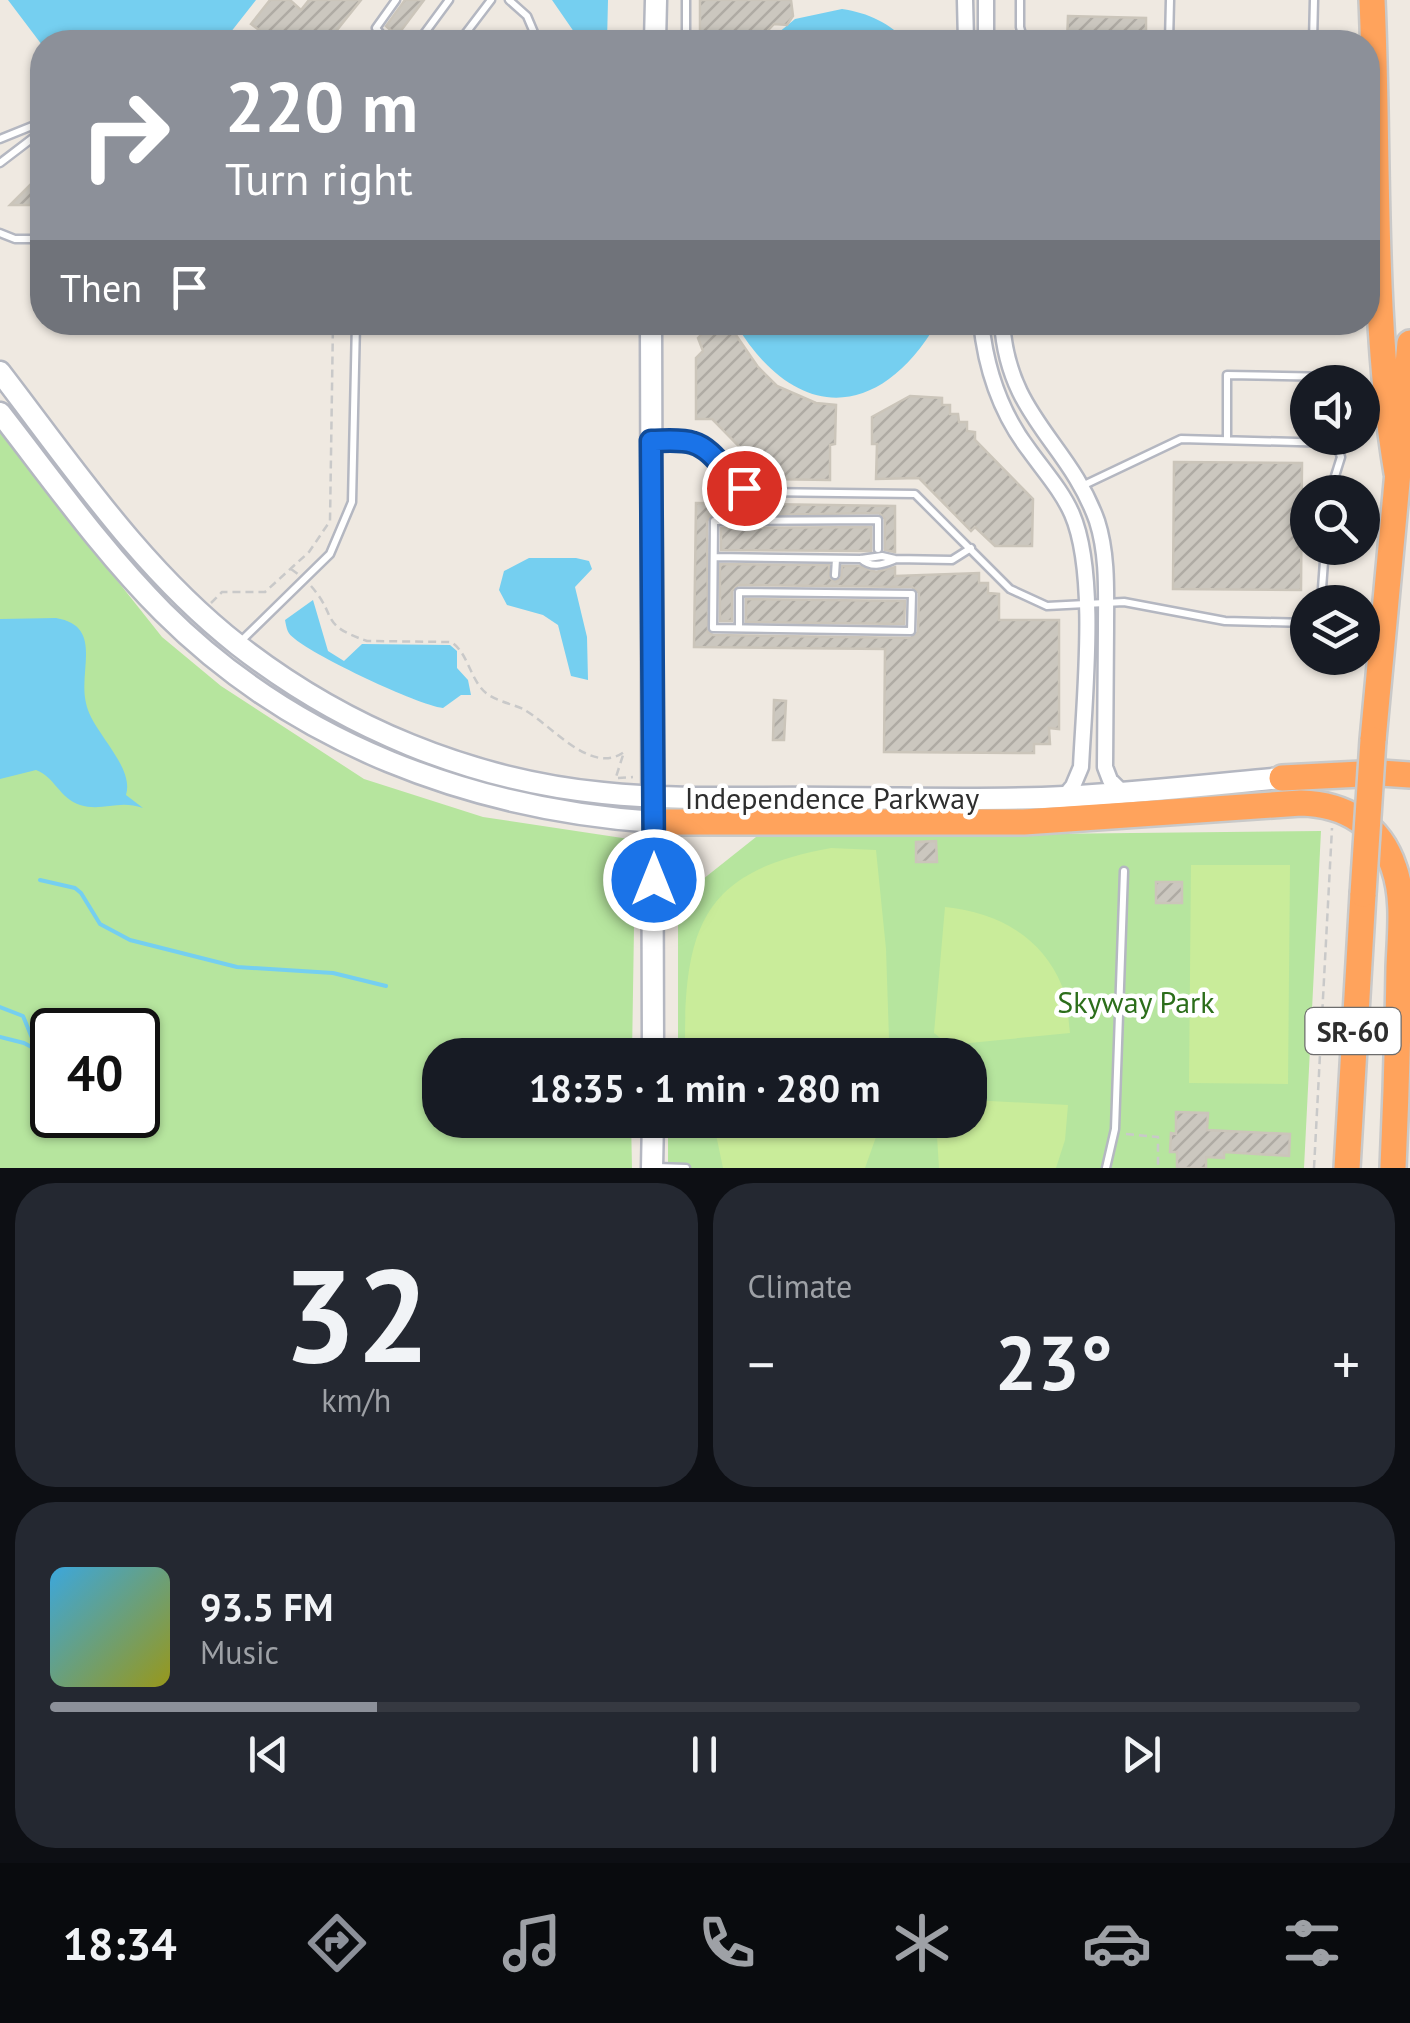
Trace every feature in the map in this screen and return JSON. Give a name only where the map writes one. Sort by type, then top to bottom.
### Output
[{"type":"highway","points":[[1372,0],[1373,30]]},
{"type":"highway","points":[[1380,281],[1389,424],[1397,473]]},
{"type":"highway","points":[[1397,473],[1410,344]]},
{"type":"highway","name":"SR-60","points":[[1346,1168],[1374,740],[1397,473]]},
{"type":"highway","points":[[1282,778],[1410,774]]},
{"type":"highway","points":[[654,809],[1024,822],[1301,803],[1347,812],[1368,825],[1384,847],[1399,888],[1393,1168]]},
{"type":"main road","points":[[656,0],[656,30]]},
{"type":"main road","points":[[651,335],[653,1038]]},
{"type":"main road","name":"Independence Parkway","points":[[0,372],[143,554],[190,604],[238,644],[333,708],[387,736],[442,757],[654,809]]},
{"type":"main road","name":"Independence Parkway","points":[[0,413],[116,561],[163,612],[226,667],[286,709],[362,750],[463,790],[554,811],[1064,797],[1282,778]]},
{"type":"main road","points":[[652,1167],[653,1138]]},
{"type":"street","points":[[965,0],[966,30]]},
{"type":"street","points":[[986,0],[986,30]]},
{"type":"street","points":[[983,335],[988,367],[1005,412],[1072,514],[1083,556],[1086,605],[1081,767],[1064,797]]},
{"type":"street","points":[[1003,335],[1018,393],[1081,487],[1100,532],[1106,603],[1105,767],[1110,780],[1123,793]]},
{"type":"lane","points":[[378,30],[396,0]]},
{"type":"lane","points":[[427,30],[449,0]]},
{"type":"lane","points":[[468,30],[491,0]]},
{"type":"lane","points":[[509,0],[527,16],[533,30]]},
{"type":"lane","points":[[686,0],[686,30]]},
{"type":"lane","points":[[1020,0],[1021,30]]},
{"type":"lane","points":[[1169,30],[1170,0]]},
{"type":"lane","points":[[1313,30],[1314,0]]},
{"type":"lane","points":[[0,140],[30,128]]},
{"type":"lane","points":[[0,164],[30,140]]},
{"type":"lane","points":[[0,233],[14,239],[30,239]]},
{"type":"lane","points":[[238,644],[330,554],[352,502],[356,335]]},
{"type":"lane","points":[[1226,440],[1227,376],[1290,377]]},
{"type":"lane","points":[[1081,487],[1180,439],[1290,440]]},
{"type":"lane","points":[[651,441],[691,442],[706,449],[730,478],[756,492],[916,494],[1010,589],[1047,606],[1149,605],[1226,622],[1290,623]]},
{"type":"lane","points":[[738,628],[739,592],[912,594],[911,631],[713,628],[714,521],[878,520],[878,548]]},
{"type":"lane","points":[[714,557],[882,556],[896,560],[952,560],[971,548]]},
{"type":"lane","points":[[836,558],[836,575]]},
{"type":"lane","points":[[1106,1168],[1115,1134],[1124,871]]},
{"type":"lane","points":[[652,1167],[686,1168]]},
{"type":"path","points":[[209,604],[222,592],[265,592],[308,552],[330,521],[333,335]]},
{"type":"path","points":[[291,568],[316,591],[333,627],[367,641],[457,645],[486,693],[525,710],[578,749],[599,759],[613,760],[624,752],[618,776]]},
{"type":"path","points":[[1314,1168],[1332,826]]},
{"type":"path","points":[[1115,1134],[1158,1137],[1158,1168]]},
{"type":"green space","points":[[0,433],[162,637],[221,686],[364,779],[483,817],[629,839],[634,928],[632,1038],[422,1038],[422,1138],[631,1138],[632,1168],[0,1168]]},
{"type":"green space","name":"Skyway Park","points":[[1321,831],[1304,1168],[668,1168],[668,1138],[987,1138],[987,1038],[678,1038],[678,899],[756,837]]},
{"type":"green space","points":[[831,848],[876,850],[886,949],[889,1038],[685,1038],[691,962],[712,907],[731,887],[756,871]]},
{"type":"green space","points":[[1191,865],[1290,865],[1288,1084],[1189,1083]]},
{"type":"green space","points":[[945,907],[982,914],[1030,940],[1053,968],[1064,991],[1070,1033],[987,1041],[987,1038],[940,1038],[934,1033]]},
{"type":"green space","points":[[987,1101],[1068,1105],[1065,1140],[1056,1168],[939,1168],[937,1138],[987,1138]]},
{"type":"green space","points":[[717,1138],[876,1138],[865,1168],[723,1168]]},
{"type":"water","points":[[8,0],[256,0],[232,30],[31,30]]},
{"type":"water","points":[[552,0],[608,0],[607,30],[573,30]]},
{"type":"water","points":[[842,9],[861,13],[894,30],[782,30],[795,19]]},
{"type":"water","points":[[743,335],[929,335],[914,356],[889,379],[863,393],[836,398],[809,393],[783,379],[758,356]]},
{"type":"water","points":[[529,558],[589,561],[592,569],[575,587],[587,637],[588,680],[571,676],[558,625],[543,615],[507,605],[499,590],[504,571]]},
{"type":"water","points":[[313,600],[328,651],[344,661],[362,644],[450,645],[457,651],[457,668],[468,680],[471,695],[461,695],[443,708],[430,705],[367,679],[306,647],[290,635],[285,620]]},
{"type":"water","points":[[56,618],[80,630],[86,651],[86,703],[124,772],[126,795],[143,808],[80,805],[36,770],[0,779],[0,619]]},
{"type":"building","points":[[270,0],[290,0],[301,10],[309,0],[361,0],[337,30],[259,30],[251,24]]},
{"type":"building","points":[[405,0],[424,0],[402,30],[386,26]]},
{"type":"building","points":[[700,0],[791,0],[793,16],[787,25],[774,24],[768,30],[700,30]]},
{"type":"building","points":[[1068,16],[1146,18],[1146,30],[1067,30]]},
{"type":"building","points":[[30,185],[30,205],[10,205]]},
{"type":"building","points":[[736,335],[777,386],[816,403],[836,405],[830,480],[760,479],[761,469],[712,419],[696,419],[696,358],[703,351],[698,338]]},
{"type":"building","points":[[910,396],[942,398],[942,405],[950,405],[950,414],[958,414],[959,422],[967,422],[967,431],[975,432],[975,440],[1033,499],[1032,546],[995,546],[975,527],[971,531],[919,478],[876,479],[877,444],[872,444],[872,417]]},
{"type":"building","points":[[1174,462],[1302,463],[1302,475],[1290,475],[1290,565],[1301,565],[1301,585],[1290,585],[1290,590],[1173,589]]},
{"type":"building","points":[[696,503],[895,506],[895,552],[885,550],[885,519],[879,513],[710,516],[708,632],[911,638],[918,632],[919,593],[912,587],[738,585],[732,591],[732,621],[720,621],[720,564],[829,565],[829,577],[836,582],[841,578],[842,566],[876,572],[895,567],[895,576],[979,573],[979,583],[988,583],[988,593],[999,594],[999,620],[1059,620],[1059,729],[1049,728],[1050,744],[1034,744],[1034,753],[884,752],[885,649],[694,647]]},
{"type":"building","points":[[871,527],[871,551],[721,550],[721,528]]},
{"type":"building","points":[[746,599],[905,601],[904,624],[746,622]]},
{"type":"building","points":[[774,700],[786,701],[784,740],[773,740]]},
{"type":"building","points":[[936,841],[937,862],[916,862],[916,842]]},
{"type":"building","points":[[1156,882],[1182,882],[1182,903],[1156,903]]},
{"type":"building","points":[[1176,1112],[1208,1113],[1207,1130],[1290,1134],[1289,1156],[1224,1152],[1224,1158],[1206,1157],[1206,1168],[1177,1168],[1177,1152],[1170,1152],[1171,1133],[1176,1134]]},
{"type":"waterway","points":[[40,880],[75,888],[100,924],[130,940],[237,967],[333,973],[386,986]]},
{"type":"waterway","points":[[0,1007],[23,1016],[30,1033]]},
{"type":"waterway","points":[[0,1037],[30,1046]]},
{"type":"route","points":[[654,880],[651,441],[691,442],[706,449],[730,478],[744,488]]}]
